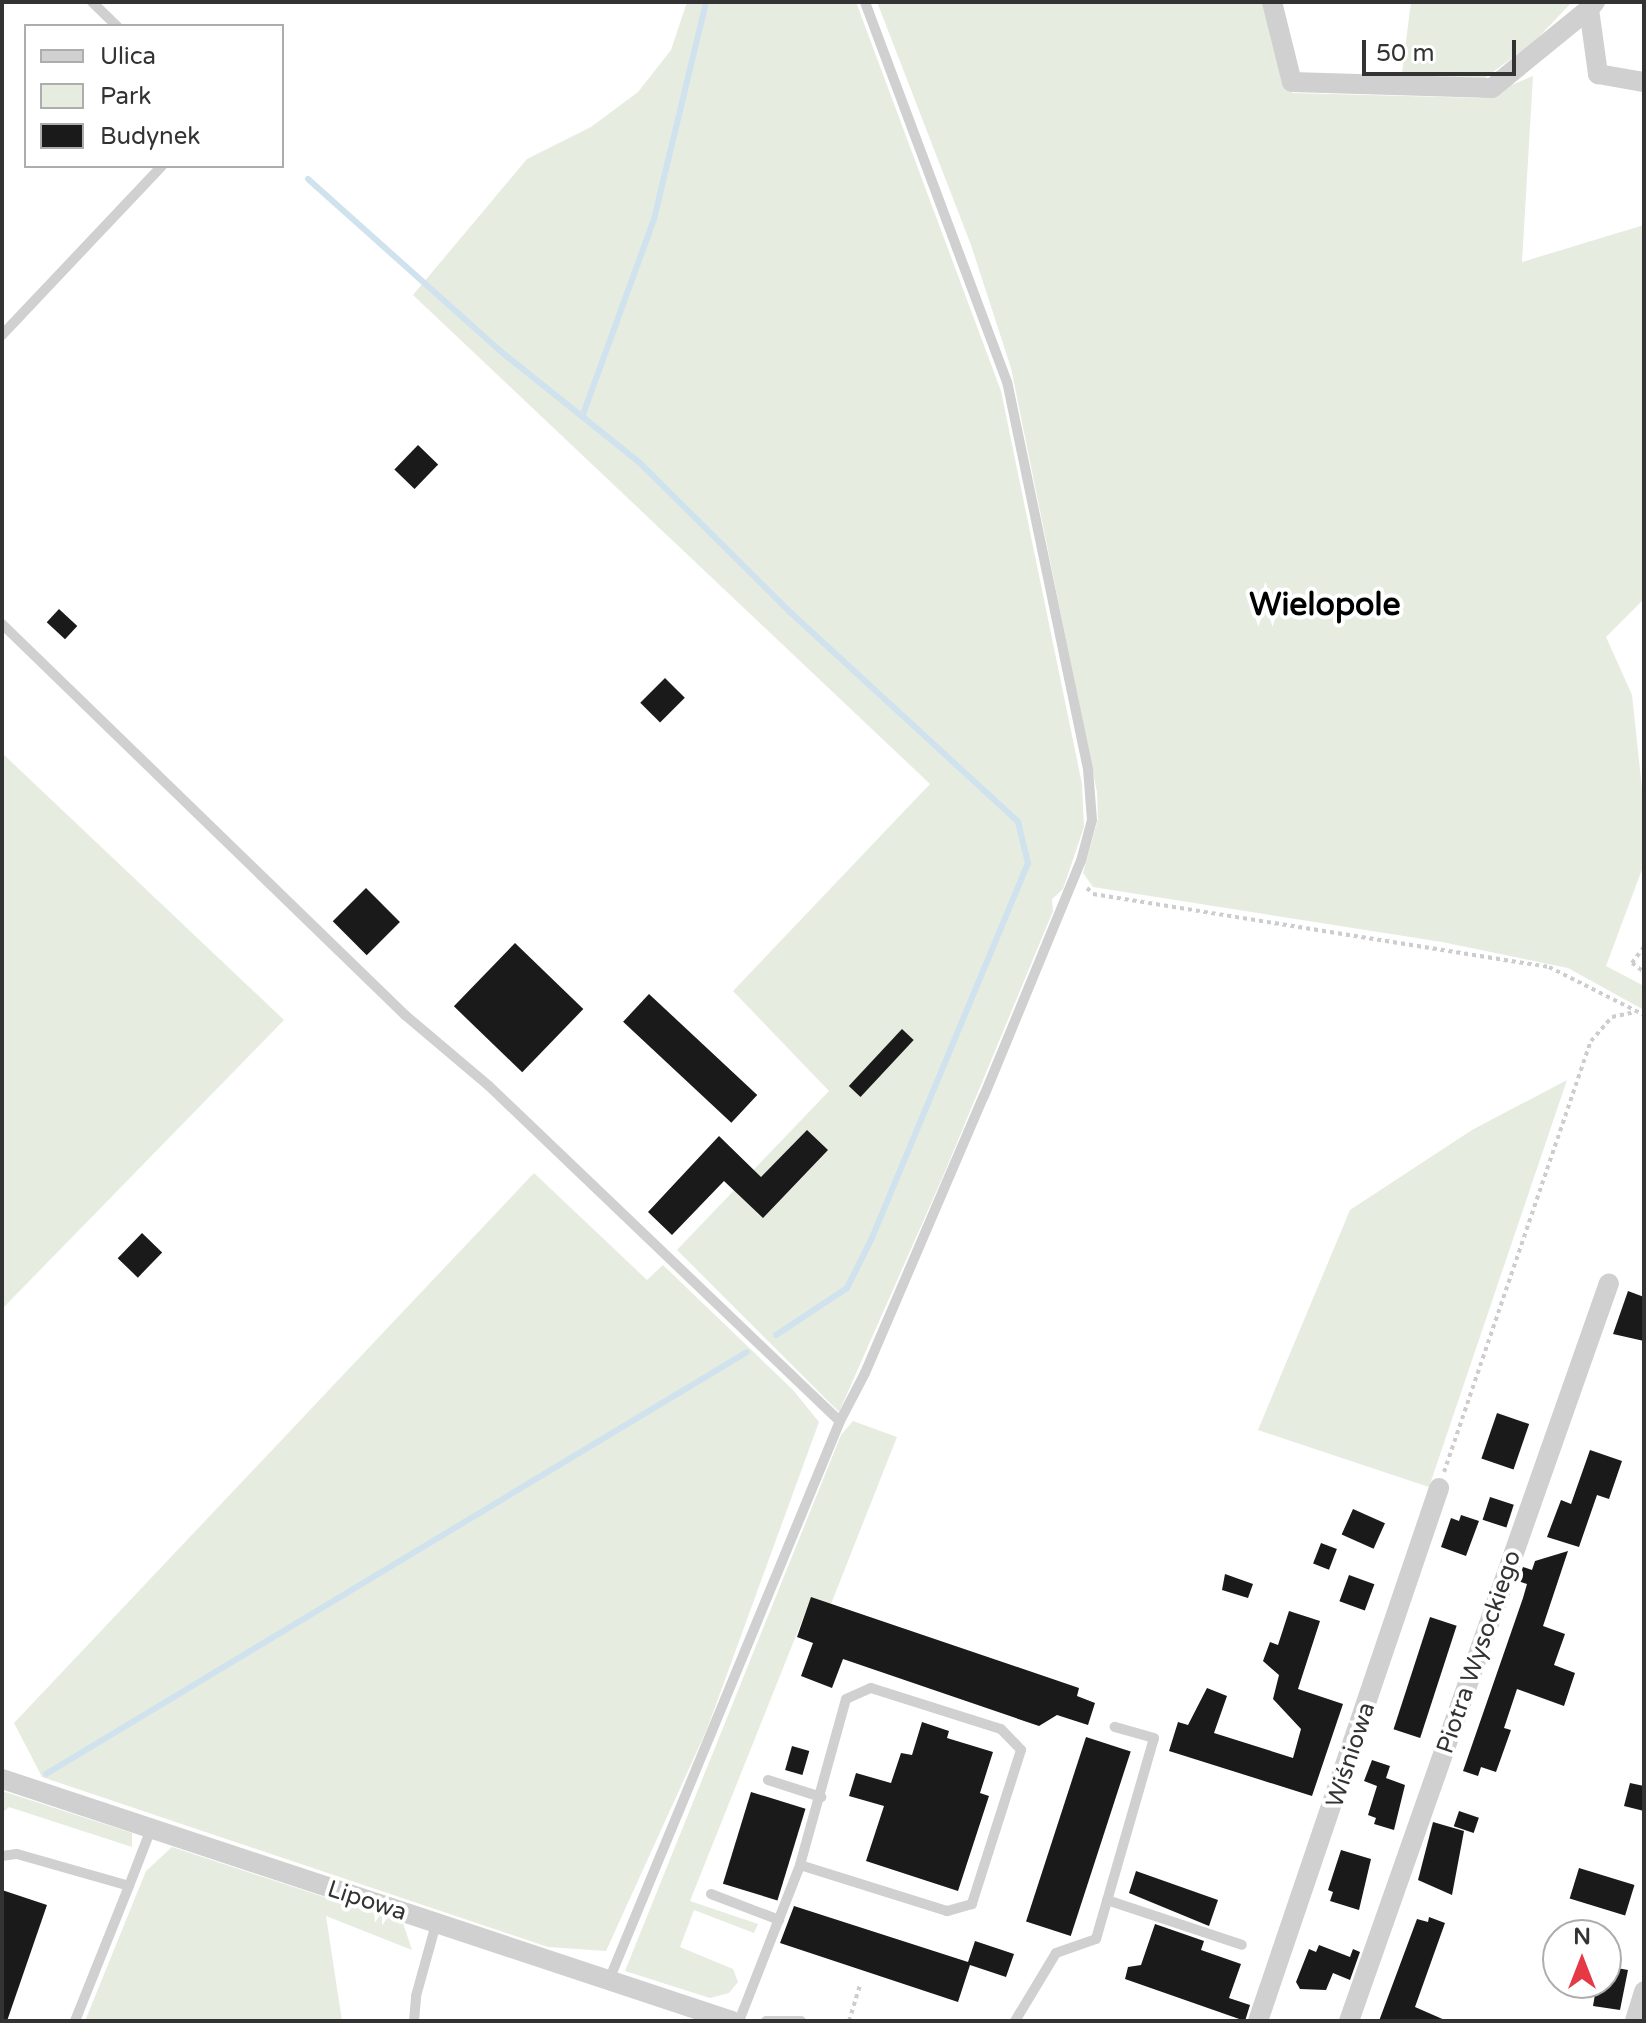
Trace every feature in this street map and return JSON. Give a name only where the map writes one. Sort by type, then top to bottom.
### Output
[{"type":"street","points":[[1272,2],[1292,82],[1492,88],[1592,5]]},
{"type":"street","points":[[1592,5],[1598,74],[1644,82]]},
{"type":"street","name":"Piotra Wysockiego","points":[[1349,2021],[1609,1283]]},
{"type":"street","name":"Wiśniowa","points":[[1258,2021],[1439,1488]]},
{"type":"street","name":"Lipowa","points":[[2,1779],[732,2021]]},
{"type":"street","points":[[1635,2021],[1644,1991]]},
{"type":"lane","points":[[92,2],[115,24]]},
{"type":"lane","points":[[609,1980],[840,1421],[865,1373],[1078,869],[1092,820],[1091,788],[1007,382],[865,2]]},
{"type":"lane","points":[[2,335],[160,168]]},
{"type":"lane","points":[[2,624],[405,1015],[660,1245],[840,1421]]},
{"type":"lane","points":[[739,2021],[800,1865],[846,1699],[871,1688],[1001,1729],[1021,1750],[972,1904],[947,1911],[800,1865]]},
{"type":"lane","points":[[1015,2021],[1056,1953],[1096,1939],[1154,1738],[1115,1727]]},
{"type":"lane","points":[[768,1780],[821,1797]]},
{"type":"lane","points":[[75,2021],[151,1829]]},
{"type":"lane","points":[[2,1856],[17,1854],[129,1886]]},
{"type":"lane","points":[[711,1894],[779,1920]]},
{"type":"lane","points":[[1107,1900],[1242,1945]]},
{"type":"lane","points":[[414,2021],[416,1996],[436,1924]]},
{"type":"lane","points":[[766,2021],[801,2021]]},
{"type":"path","points":[[1078,869],[1093,894],[1549,967],[1644,1015]]},
{"type":"path","points":[[1644,947],[1632,963],[1644,972]]},
{"type":"path","points":[[1439,1488],[1591,1041],[1612,1017],[1637,1013]]},
{"type":"path","points":[[849,2021],[860,1986]]},
{"type":"green space","points":[[687,2],[856,2],[1001,391],[1082,784],[1084,827],[1063,889],[1052,899],[1053,911],[944,1174],[839,1412],[677,1250],[829,1091],[733,991],[930,784],[413,295],[527,159],[591,127],[638,92],[671,50]]},
{"type":"green space","points":[[877,2],[1262,2],[1292,93],[1480,98],[1533,76],[1522,262],[1644,225],[1644,599],[1606,637],[1632,695],[1644,807],[1644,864],[1606,966],[1644,986],[1644,1010],[1568,968],[1442,942],[1093,887],[1083,873],[1098,819],[1097,792],[1011,368],[971,245]]},
{"type":"green space","points":[[1411,2],[1572,2],[1534,42],[1482,80],[1401,81]]},
{"type":"green space","points":[[2,753],[284,1020],[2,1309]]},
{"type":"green space","points":[[1567,1080],[1429,1487],[1258,1430],[1350,1210],[1472,1130]]},
{"type":"green space","points":[[534,1173],[647,1280],[663,1265],[793,1390],[819,1422],[707,1729],[606,1951],[548,1947],[42,1777],[14,1723]]},
{"type":"green space","points":[[853,1421],[897,1437],[831,1604],[811,1598],[690,1901],[758,1924],[754,1933],[694,1910],[680,1947],[733,1969],[738,1982],[729,1993],[710,1998],[625,1971],[841,1435]]},
{"type":"green space","points":[[2,1791],[132,1833],[132,1847],[9,1807],[2,1813]]},
{"type":"green space","points":[[172,1847],[403,1923],[412,1950],[326,1916],[342,2021],[85,2021],[146,1871]]},
{"type":"building","points":[[418,445],[438,464],[415,489],[394,469]]},
{"type":"building","points":[[59,609],[77,626],[65,639],[47,622]]},
{"type":"building","points":[[665,678],[685,698],[660,723],[640,703]]},
{"type":"building","points":[[366,888],[400,922],[367,955],[333,921]]},
{"type":"building","points":[[515,943],[583,1009],[522,1072],[454,1006]]},
{"type":"building","points":[[649,994],[757,1095],[731,1123],[623,1022]]},
{"type":"building","points":[[902,1029],[914,1040],[861,1097],[849,1086]]},
{"type":"building","points":[[807,1130],[828,1150],[763,1218],[724,1181],[672,1235],[648,1212],[719,1136],[761,1177]]},
{"type":"building","points":[[142,1233],[162,1252],[138,1278],[118,1258]]},
{"type":"building","points":[[1628,1291],[1644,1297],[1644,1341],[1613,1334]]},
{"type":"building","points":[[1497,1413],[1529,1424],[1514,1469],[1481,1458]]},
{"type":"building","points":[[1590,1450],[1622,1461],[1609,1499],[1597,1495],[1579,1547],[1547,1537],[1561,1500],[1571,1504]]},
{"type":"building","points":[[1490,1497],[1514,1505],[1506,1528],[1483,1520]]},
{"type":"building","points":[[1353,1509],[1385,1523],[1374,1549],[1342,1535]]},
{"type":"building","points":[[1461,1515],[1479,1521],[1466,1556],[1441,1547],[1451,1518],[1459,1521]]},
{"type":"building","points":[[1321,1543],[1337,1549],[1329,1570],[1313,1564]]},
{"type":"building","points":[[1568,1551],[1543,1626],[1565,1634],[1554,1665],[1575,1673],[1564,1706],[1517,1689],[1504,1728],[1511,1730],[1496,1772],[1481,1767],[1478,1776],[1463,1771],[1523,1598],[1527,1584],[1518,1581],[1523,1567],[1532,1570],[1535,1561]]},
{"type":"building","points":[[1225,1574],[1253,1584],[1248,1598],[1222,1590]]},
{"type":"building","points":[[1349,1575],[1374,1584],[1365,1611],[1339,1601]]},
{"type":"building","points":[[811,1597],[1079,1688],[1077,1696],[1095,1703],[1088,1725],[1057,1715],[1039,1726],[843,1659],[832,1688],[801,1676],[813,1643],[797,1637]]},
{"type":"building","points":[[1289,1611],[1320,1621],[1298,1689],[1343,1704],[1312,1796],[1169,1751],[1178,1722],[1188,1725],[1207,1688],[1227,1696],[1214,1733],[1293,1758],[1301,1729],[1273,1699],[1279,1675],[1263,1661],[1270,1642],[1278,1645]]},
{"type":"building","points":[[1430,1617],[1457,1626],[1420,1738],[1394,1729]]},
{"type":"building","points":[[922,1722],[949,1731],[947,1738],[993,1752],[980,1793],[989,1796],[958,1891],[866,1861],[884,1806],[849,1796],[856,1773],[891,1783],[901,1753],[912,1755]]},
{"type":"building","points":[[1086,1737],[1131,1752],[1071,1936],[1026,1922]]},
{"type":"building","points":[[792,1746],[809,1751],[802,1775],[785,1770]]},
{"type":"building","points":[[1372,1760],[1390,1766],[1386,1778],[1405,1785],[1394,1830],[1374,1824],[1376,1818],[1368,1815],[1377,1786],[1364,1781]]},
{"type":"building","points":[[1630,1783],[1644,1786],[1644,1811],[1624,1806]]},
{"type":"building","points":[[751,1792],[806,1809],[777,1900],[723,1884]]},
{"type":"building","points":[[1459,1811],[1479,1818],[1474,1833],[1454,1826]]},
{"type":"building","points":[[1433,1822],[1464,1831],[1452,1895],[1418,1880]]},
{"type":"building","points":[[1341,1850],[1371,1859],[1359,1910],[1330,1901],[1333,1892],[1328,1890]]},
{"type":"building","points":[[1579,1868],[1634,1885],[1625,1916],[1570,1899]]},
{"type":"building","points":[[1136,1871],[1218,1900],[1209,1926],[1129,1893]]},
{"type":"building","points":[[2,1890],[47,1905],[7,2021],[2,2021]]},
{"type":"building","points":[[794,1906],[968,1962],[975,1941],[1014,1954],[1006,1977],[970,1965],[958,2002],[780,1943]]},
{"type":"building","points":[[1429,1917],[1445,1923],[1415,2007],[1447,2021],[1379,2021],[1417,1919],[1428,1922]]},
{"type":"building","points":[[1155,1924],[1204,1941],[1201,1950],[1241,1964],[1229,1998],[1250,2005],[1245,2021],[1125,1979],[1128,1967],[1141,1965]]},
{"type":"building","points":[[1319,1945],[1350,1957],[1353,1949],[1360,1952],[1350,1980],[1333,1973],[1326,1990],[1300,1989],[1296,1982],[1309,1949],[1316,1952]]},
{"type":"building","points":[[1622,1969],[1628,1970],[1620,2010],[1593,2006],[1594,1999],[1622,1999]]},
{"type":"waterway","points":[[582,417],[654,219],[706,2]]},
{"type":"waterway","points":[[308,179],[499,350],[639,462],[790,612],[1018,822],[1028,863],[872,1238],[847,1288],[776,1335]]},
{"type":"waterway","points":[[46,1774],[747,1352]]},
{"type":"district","name":"Wielopole","points":[[1325,605]]}]
